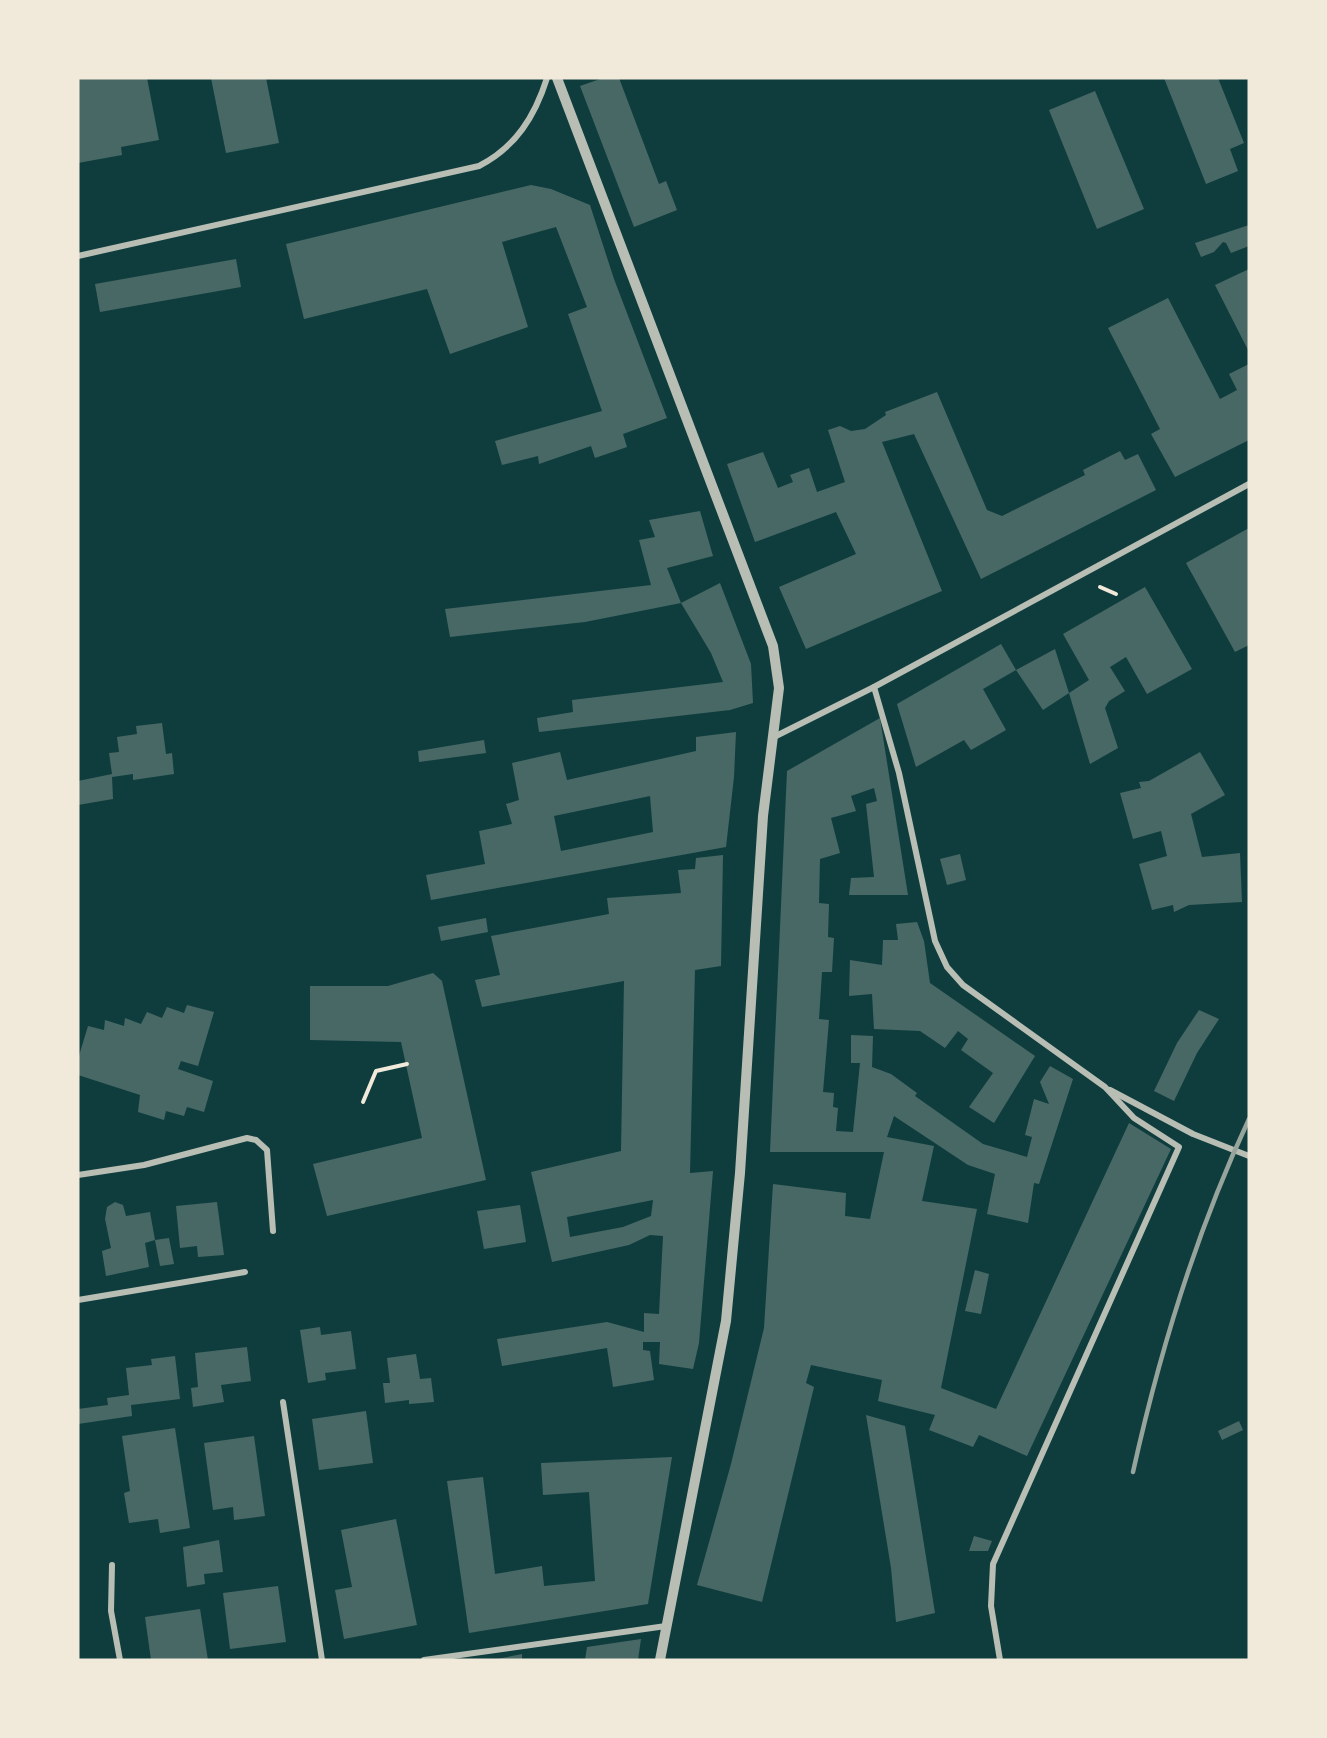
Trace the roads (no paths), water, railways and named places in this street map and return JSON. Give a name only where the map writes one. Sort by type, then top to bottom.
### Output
[{"type":"street","points":[[78,256],[480,166],[505,151],[517,138],[536,108],[548,78]]},
{"type":"street","points":[[557,78],[773,646],[779,688],[763,816],[740,1173],[726,1321],[660,1660]]},
{"type":"street","points":[[774,737],[874,687],[1249,484]]},
{"type":"street","points":[[874,687],[900,773],[935,941],[947,967],[963,985],[1104,1087],[1194,1134],[1249,1156]]},
{"type":"street","points":[[1000,1660],[991,1606],[993,1564],[1179,1147],[1134,1118],[1104,1087]]},
{"type":"street","points":[[78,1175],[144,1165],[247,1138],[256,1140],[267,1150],[273,1231]]},
{"type":"street","points":[[78,1300],[245,1272]]},
{"type":"street","points":[[283,1402],[322,1660]]},
{"type":"street","points":[[112,1565],[111,1611],[120,1660]]},
{"type":"street","points":[[424,1660],[666,1626]]},
{"type":"railway","points":[[1133,1472],[1155,1381],[1181,1292],[1212,1205],[1249,1119]]}]
